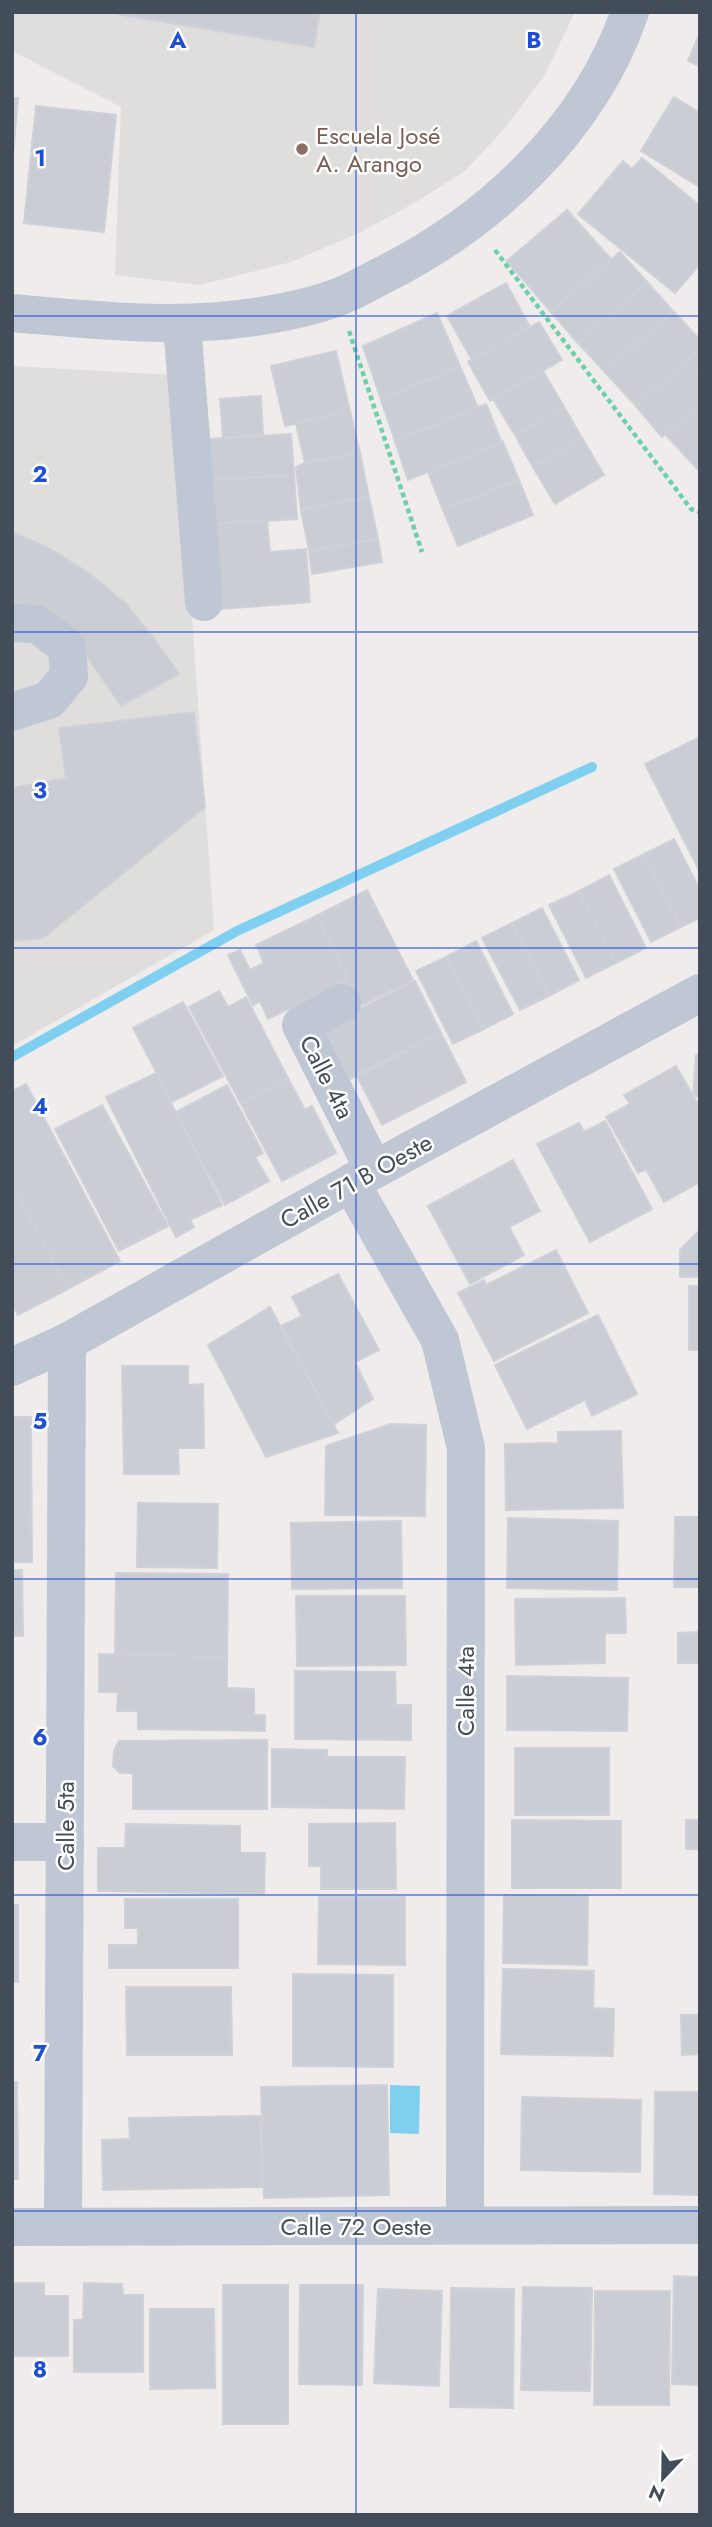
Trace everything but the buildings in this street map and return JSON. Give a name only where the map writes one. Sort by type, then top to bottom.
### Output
[{"type":"street","points":[[12,313],[182,324],[261,316],[338,297],[417,258],[473,221],[521,179],[579,111],[610,58],[630,12]]},
{"type":"street","points":[[182,324],[204,602]]},
{"type":"street","points":[[12,623],[37,624],[67,647],[69,676],[49,700],[12,712]]},
{"type":"street","name":"Calle 71 B Oeste","points":[[12,1367],[68,1342],[362,1177],[700,993]]},
{"type":"street","name":"Calle 4ta","points":[[342,1003],[301,1025],[362,1177],[440,1340],[466,1448],[465,2225]]},
{"type":"street","name":"Calle 5ta","points":[[63,2227],[68,1342]]},
{"type":"street","points":[[12,1842],[65,1842]]},
{"type":"street","name":"Calle 72 Oeste","points":[[12,2227],[700,2225]]},
{"type":"path","points":[[473,221],[691,509],[700,512]]},
{"type":"path","points":[[338,297],[422,552]]},
{"type":"shaded area","name":"Escuela José A. Arango","points":[[12,12],[575,12],[544,76],[506,127],[465,171],[359,233],[291,262],[200,285],[115,275],[121,107],[12,51]]},
{"type":"shaded area","points":[[12,366],[175,375],[214,930],[12,1046]]},
{"type":"water","points":[[390,2085],[420,2086],[419,2134],[390,2133]]},
{"type":"waterway","points":[[12,1057],[237,931],[592,767]]},
{"type":"place","name":"Escuela José A. Arango","points":[[302,149]]}]
